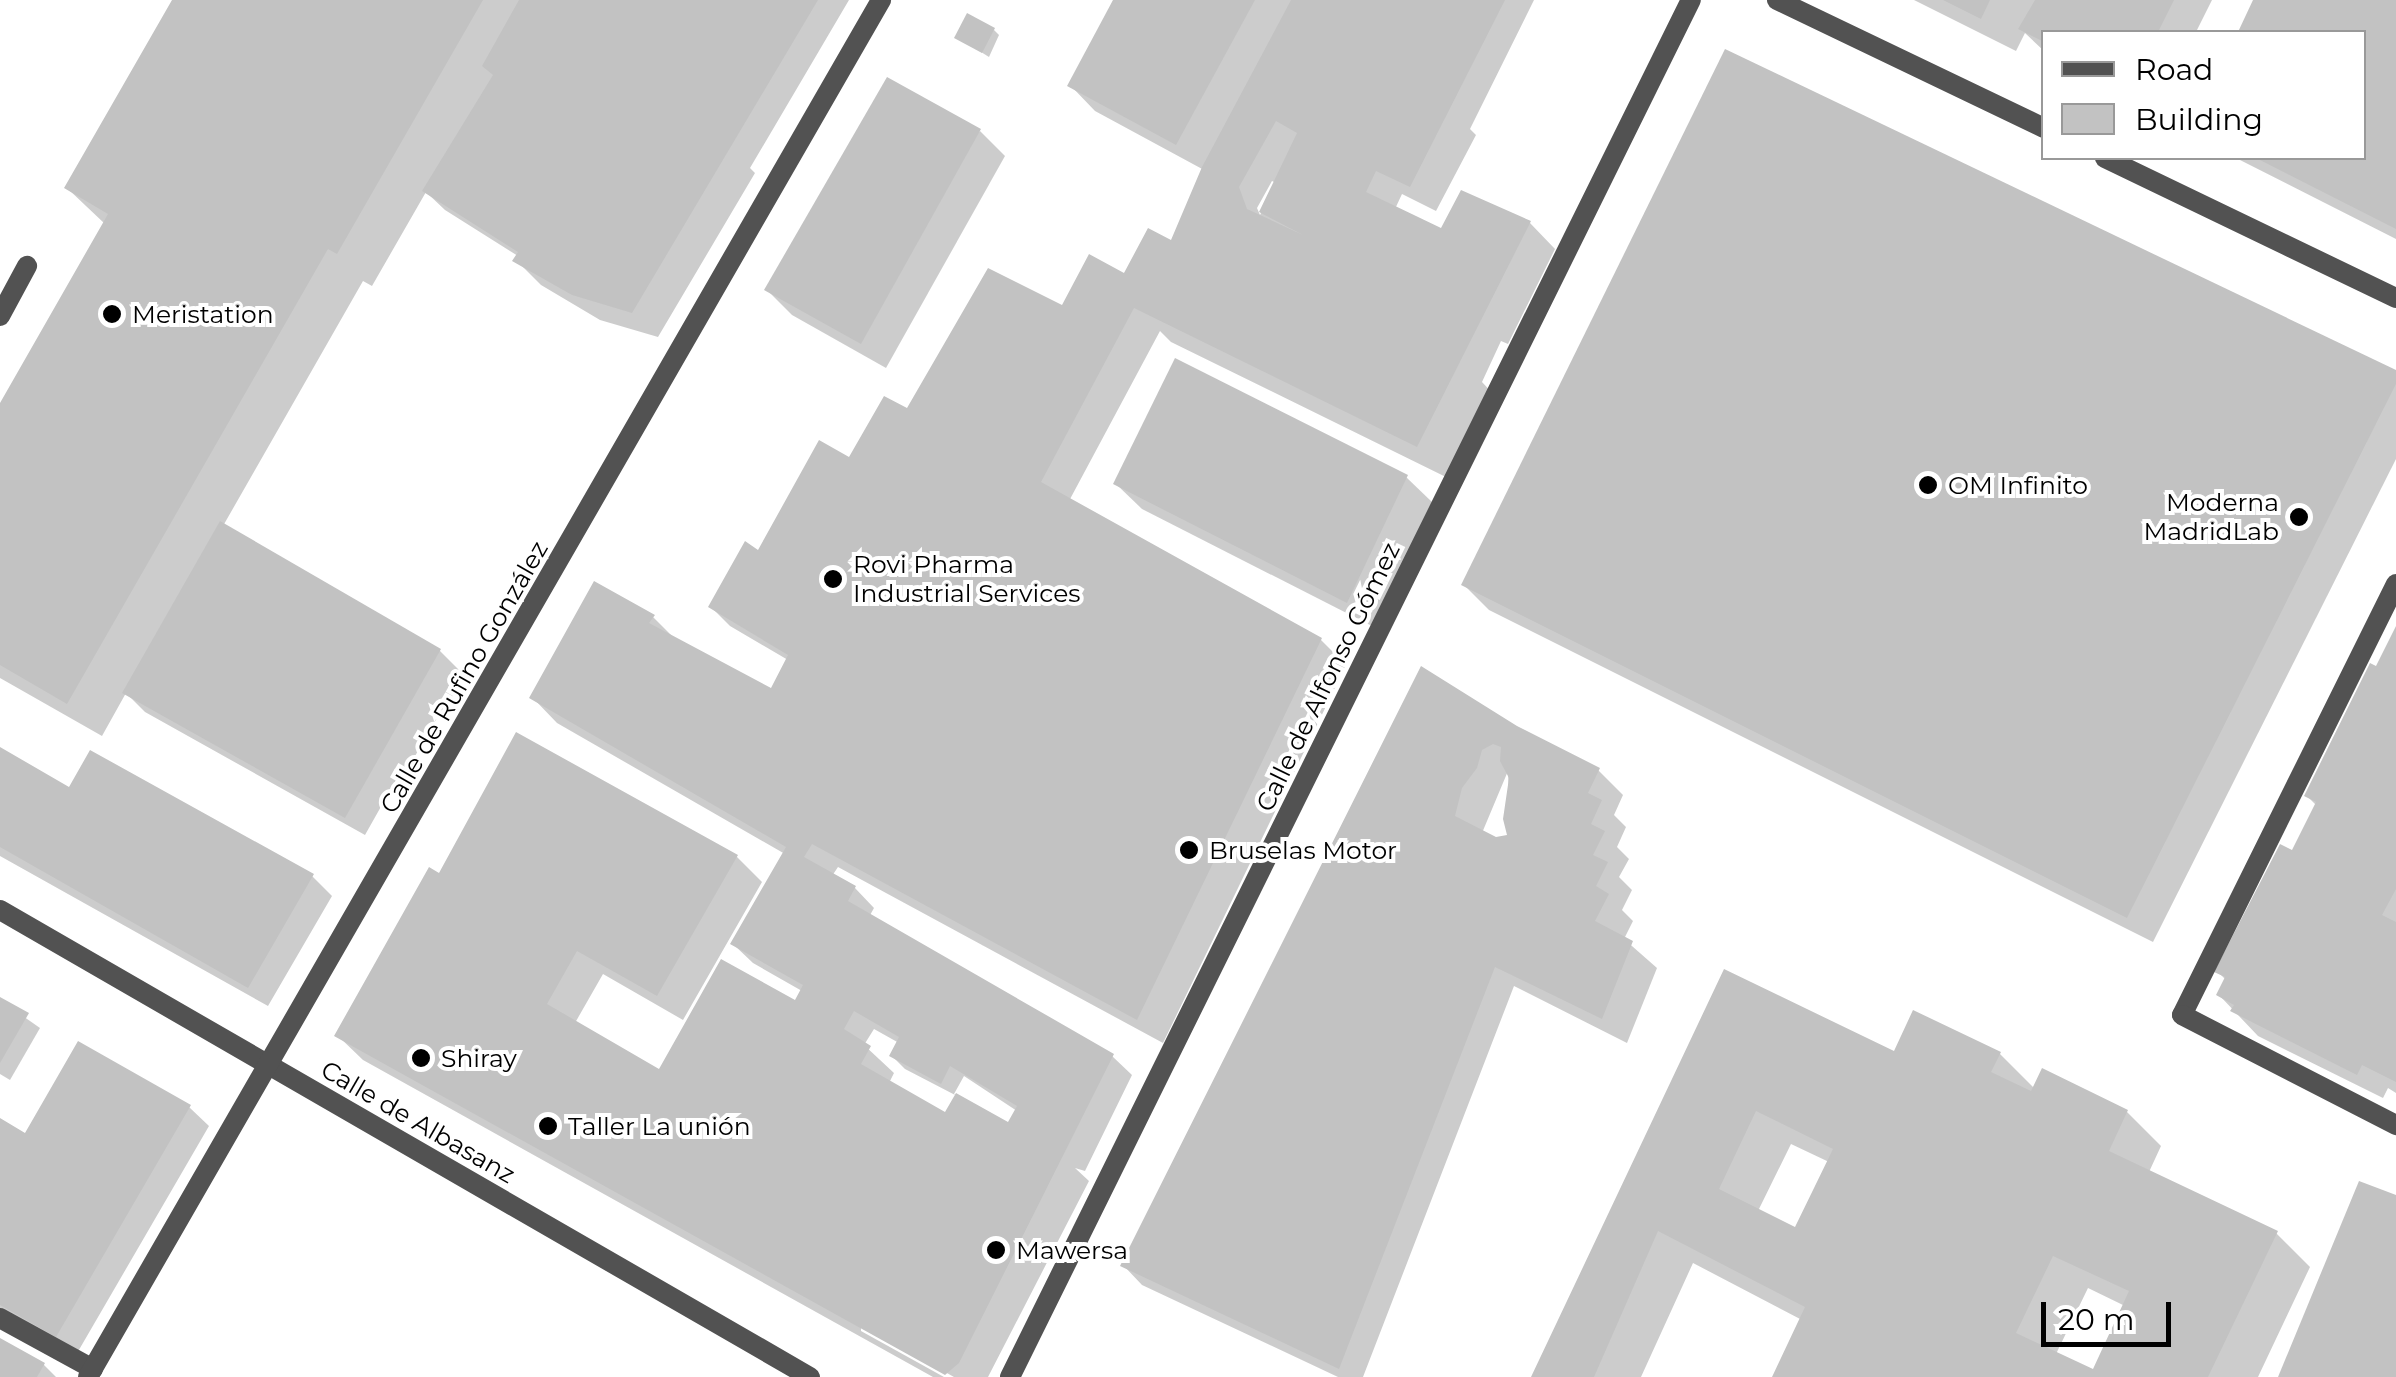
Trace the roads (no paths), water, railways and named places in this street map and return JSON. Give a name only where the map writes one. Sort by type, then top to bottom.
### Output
[{"type":"street","name":"Calle de Rufino González","points":[[91,1373],[881,0]]},
{"type":"street","name":"Calle de Alfonso Gómez","points":[[1010,1377],[1691,0]]},
{"type":"street","points":[[1777,0],[2041,127]]},
{"type":"street","points":[[2108,160],[2396,298]]},
{"type":"street","points":[[0,316],[27,266]]},
{"type":"street","points":[[2396,584],[2182,1015],[2396,1124]]},
{"type":"street","name":"Calle de Albasanz","points":[[0,910],[810,1377]]},
{"type":"street","points":[[0,1318],[91,1373]]},
{"type":"place","name":"Meristation","points":[[112,314]]},
{"type":"place","name":"OM Infinito","points":[[1928,485]]},
{"type":"place","name":"Moderna MadridLab","points":[[2299,517]]},
{"type":"place","name":"Rovi Pharma Industrial Services","points":[[833,579]]},
{"type":"place","name":"Bruselas Motor","points":[[1189,850]]},
{"type":"place","name":"Shiray","points":[[421,1058]]},
{"type":"place","name":"Taller La unión","points":[[548,1126]]},
{"type":"place","name":"Mawersa","points":[[996,1250]]}]
